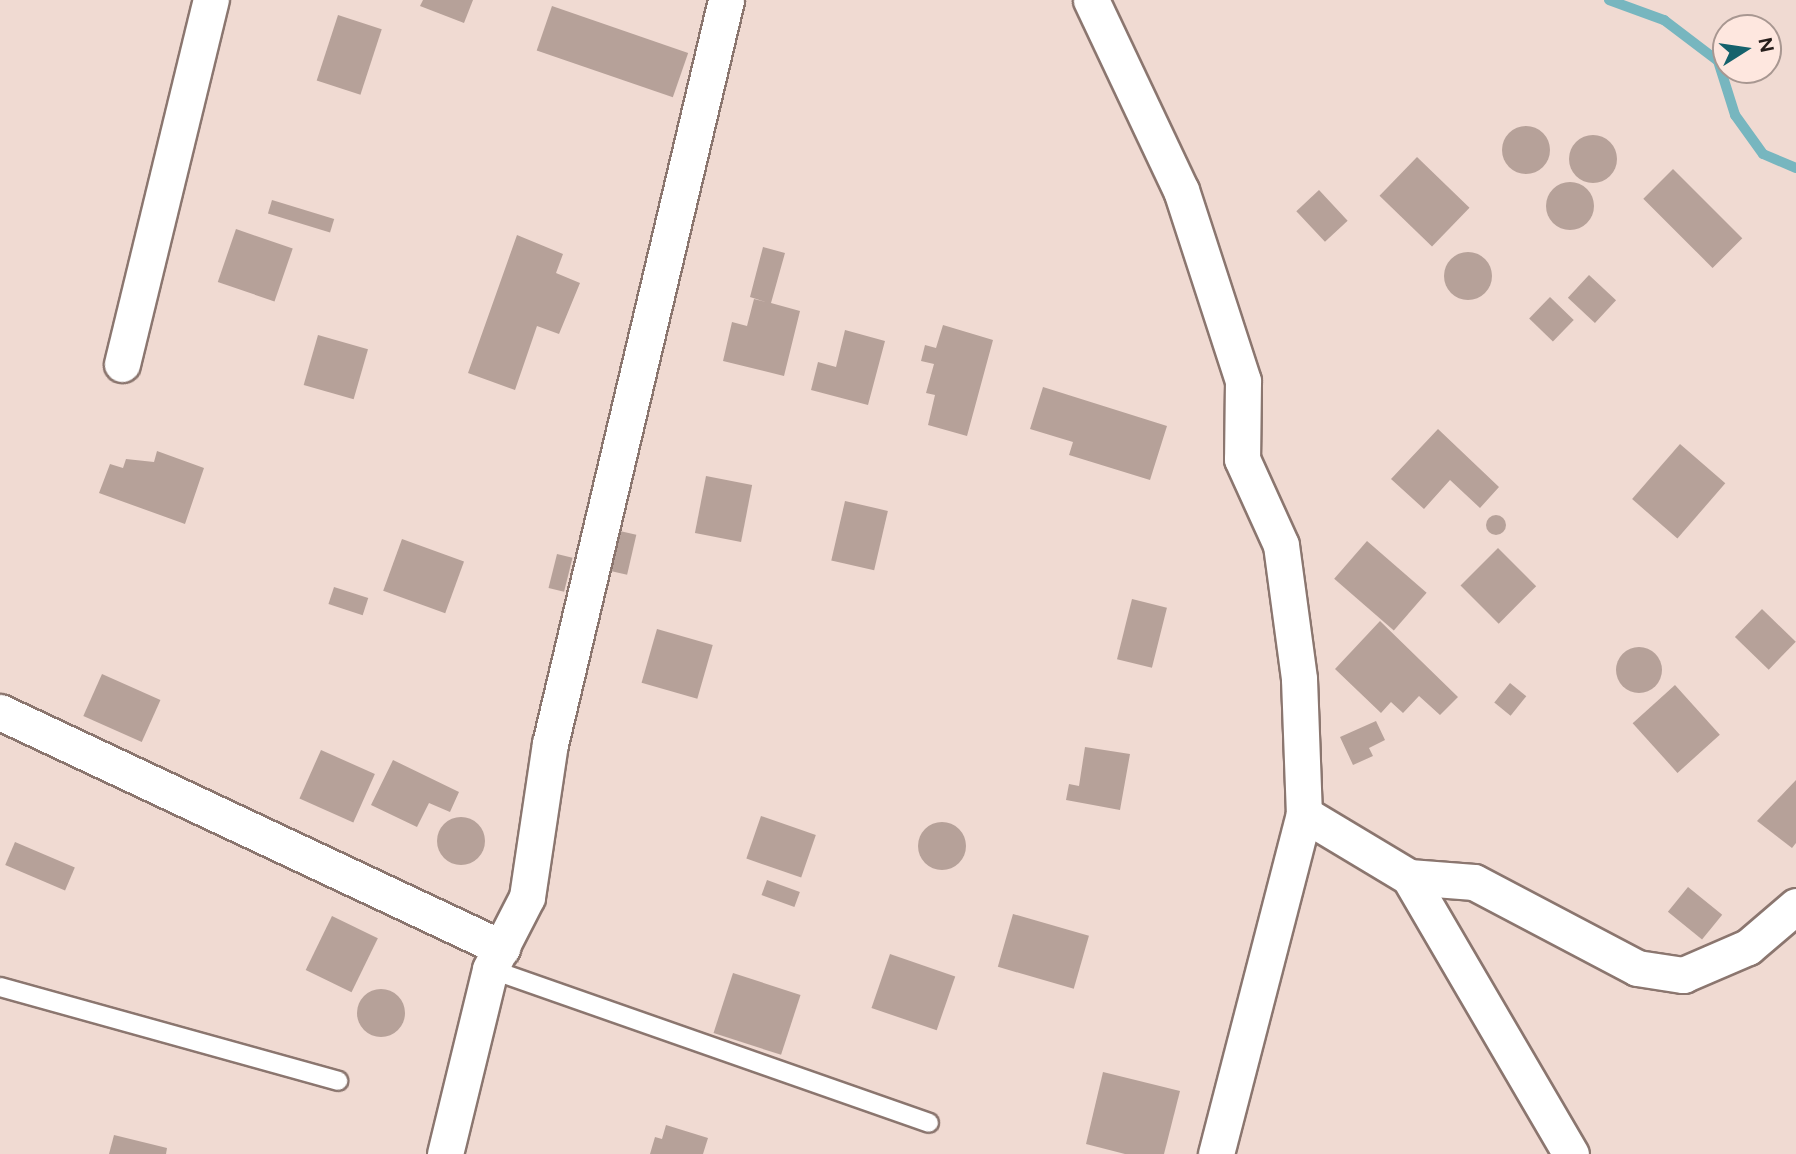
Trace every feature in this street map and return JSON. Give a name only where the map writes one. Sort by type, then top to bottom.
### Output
[{"type":"street","points":[[122,364],[211,0]]},
{"type":"street","points":[[445,1154],[496,959],[527,897],[550,744],[726,0]]},
{"type":"street","points":[[1091,0],[1181,190],[1243,381],[1242,459],[1281,545],[1299,679],[1304,814],[1216,1154]]},
{"type":"street","points":[[0,712],[496,959]]},
{"type":"street","points":[[1304,814],[1409,877],[1474,882],[1637,968],[1683,975],[1748,947],[1796,906]]},
{"type":"street","points":[[1409,877],[1571,1154]]},
{"type":"lane","points":[[496,959],[929,1123]]},
{"type":"lane","points":[[0,986],[338,1081]]},
{"type":"building","points":[[423,0],[473,0],[464,23],[420,6]]},
{"type":"building","points":[[552,6],[688,53],[673,97],[537,50]]},
{"type":"building","points":[[338,15],[382,29],[360,95],[317,81]]},
{"type":"building","points":[[1526,126],[1543,133],[1550,150],[1543,167],[1526,174],[1509,167],[1502,150],[1509,133]]},
{"type":"building","points":[[1593,135],[1610,142],[1617,159],[1610,176],[1593,183],[1576,176],[1569,159],[1576,142]]},
{"type":"building","points":[[1417,157],[1470,208],[1432,247],[1379,196]]},
{"type":"building","points":[[1673,169],[1742,238],[1713,268],[1643,199]]},
{"type":"building","points":[[1570,182],[1587,189],[1594,206],[1587,223],[1570,230],[1553,223],[1546,206],[1553,189]]},
{"type":"building","points":[[1319,190],[1348,221],[1325,242],[1296,211]]},
{"type":"building","points":[[272,200],[334,219],[330,232],[268,213]]},
{"type":"building","points":[[236,229],[293,249],[274,301],[218,282]]},
{"type":"building","points":[[517,235],[563,254],[556,273],[580,283],[559,334],[537,326],[515,390],[468,373]]},
{"type":"building","points":[[763,247],[785,253],[771,303],[800,311],[784,376],[723,361],[732,322],[747,326],[754,299],[766,302],[750,297]]},
{"type":"building","points":[[1468,252],[1485,259],[1492,276],[1485,293],[1468,300],[1451,293],[1444,276],[1451,259]]},
{"type":"building","points":[[1589,275],[1616,300],[1595,323],[1568,298]]},
{"type":"building","points":[[1550,297],[1574,320],[1553,342],[1529,319]]},
{"type":"building","points":[[943,325],[993,340],[967,436],[928,425],[935,395],[926,393],[934,364],[921,361],[925,345],[936,348]]},
{"type":"building","points":[[845,330],[885,341],[868,405],[811,390],[818,362],[836,367]]},
{"type":"building","points":[[318,335],[368,349],[354,399],[304,385]]},
{"type":"building","points":[[1043,387],[1167,426],[1150,480],[1069,455],[1073,442],[1030,429]]},
{"type":"building","points":[[1438,429],[1499,487],[1480,508],[1450,480],[1424,509],[1391,479]]},
{"type":"building","points":[[1680,444],[1725,483],[1677,538],[1632,499]]},
{"type":"building","points":[[157,451],[204,468],[185,524],[99,493],[110,464],[123,468],[126,459],[154,462]]},
{"type":"building","points":[[706,476],[752,485],[741,542],[695,533]]},
{"type":"building","points":[[845,501],[888,511],[874,570],[831,560]]},
{"type":"building","points":[[1496,515],[1503,518],[1506,525],[1503,532],[1496,535],[1489,532],[1486,525],[1489,518]]},
{"type":"building","points":[[611,529],[636,535],[627,575],[602,569]]},
{"type":"building","points":[[402,539],[464,562],[445,613],[383,591]]},
{"type":"building","points":[[1367,541],[1427,593],[1394,631],[1334,579]]},
{"type":"building","points":[[1498,548],[1536,586],[1499,624],[1461,585]]},
{"type":"building","points":[[557,554],[573,558],[564,592],[549,588]]},
{"type":"building","points":[[334,587],[368,598],[363,615],[328,604]]},
{"type":"building","points":[[1132,599],[1167,608],[1152,668],[1117,659]]},
{"type":"building","points":[[1762,609],[1796,642],[1769,670],[1735,637]]},
{"type":"building","points":[[1380,621],[1458,697],[1440,715],[1419,696],[1403,713],[1391,702],[1381,713],[1335,669]]},
{"type":"building","points":[[657,629],[713,645],[697,699],[642,683]]},
{"type":"building","points":[[1639,647],[1655,654],[1662,670],[1655,686],[1639,693],[1623,686],[1616,670],[1623,654]]},
{"type":"building","points":[[102,674],[160,700],[142,742],[83,716]]},
{"type":"building","points":[[1510,683],[1526,696],[1511,716],[1494,702]]},
{"type":"building","points":[[1675,685],[1720,735],[1677,773],[1633,723]]},
{"type":"building","points":[[1376,721],[1385,740],[1369,748],[1373,756],[1353,765],[1340,737]]},
{"type":"building","points":[[1085,747],[1130,754],[1120,810],[1066,800],[1069,784],[1079,786]]},
{"type":"building","points":[[321,750],[375,774],[353,822],[299,798]]},
{"type":"building","points":[[393,760],[459,792],[450,812],[429,803],[417,827],[371,805]]},
{"type":"building","points":[[1796,780],[1796,843],[1792,848],[1757,821]]},
{"type":"building","points":[[761,816],[816,835],[801,877],[746,859]]},
{"type":"building","points":[[461,817],[478,824],[485,841],[478,858],[461,865],[444,858],[437,841],[444,824]]},
{"type":"building","points":[[942,822],[959,829],[966,846],[959,863],[942,870],[925,863],[918,846],[925,829]]},
{"type":"building","points":[[15,842],[75,867],[65,890],[5,865]]},
{"type":"building","points":[[767,880],[800,892],[794,907],[762,895]]},
{"type":"building","points":[[1688,887],[1722,915],[1702,940],[1668,912]]},
{"type":"building","points":[[1013,914],[1089,936],[1074,989],[998,967]]},
{"type":"building","points":[[332,916],[378,938],[352,992],[306,970]]},
{"type":"building","points":[[890,954],[955,976],[937,1030],[871,1008]]},
{"type":"building","points":[[733,973],[801,995],[781,1055],[714,1033]]},
{"type":"building","points":[[381,989],[398,996],[405,1013],[398,1030],[381,1037],[364,1030],[357,1013],[364,996]]},
{"type":"building","points":[[1103,1072],[1180,1091],[1164,1154],[1125,1154],[1086,1144]]},
{"type":"building","points":[[666,1125],[708,1138],[703,1154],[650,1154],[655,1137],[662,1139]]},
{"type":"building","points":[[114,1135],[167,1148],[166,1154],[109,1154]]},
{"type":"waterway","points":[[1609,0],[1664,20],[1718,61],[1735,115],[1763,154],[1796,168]]}]
